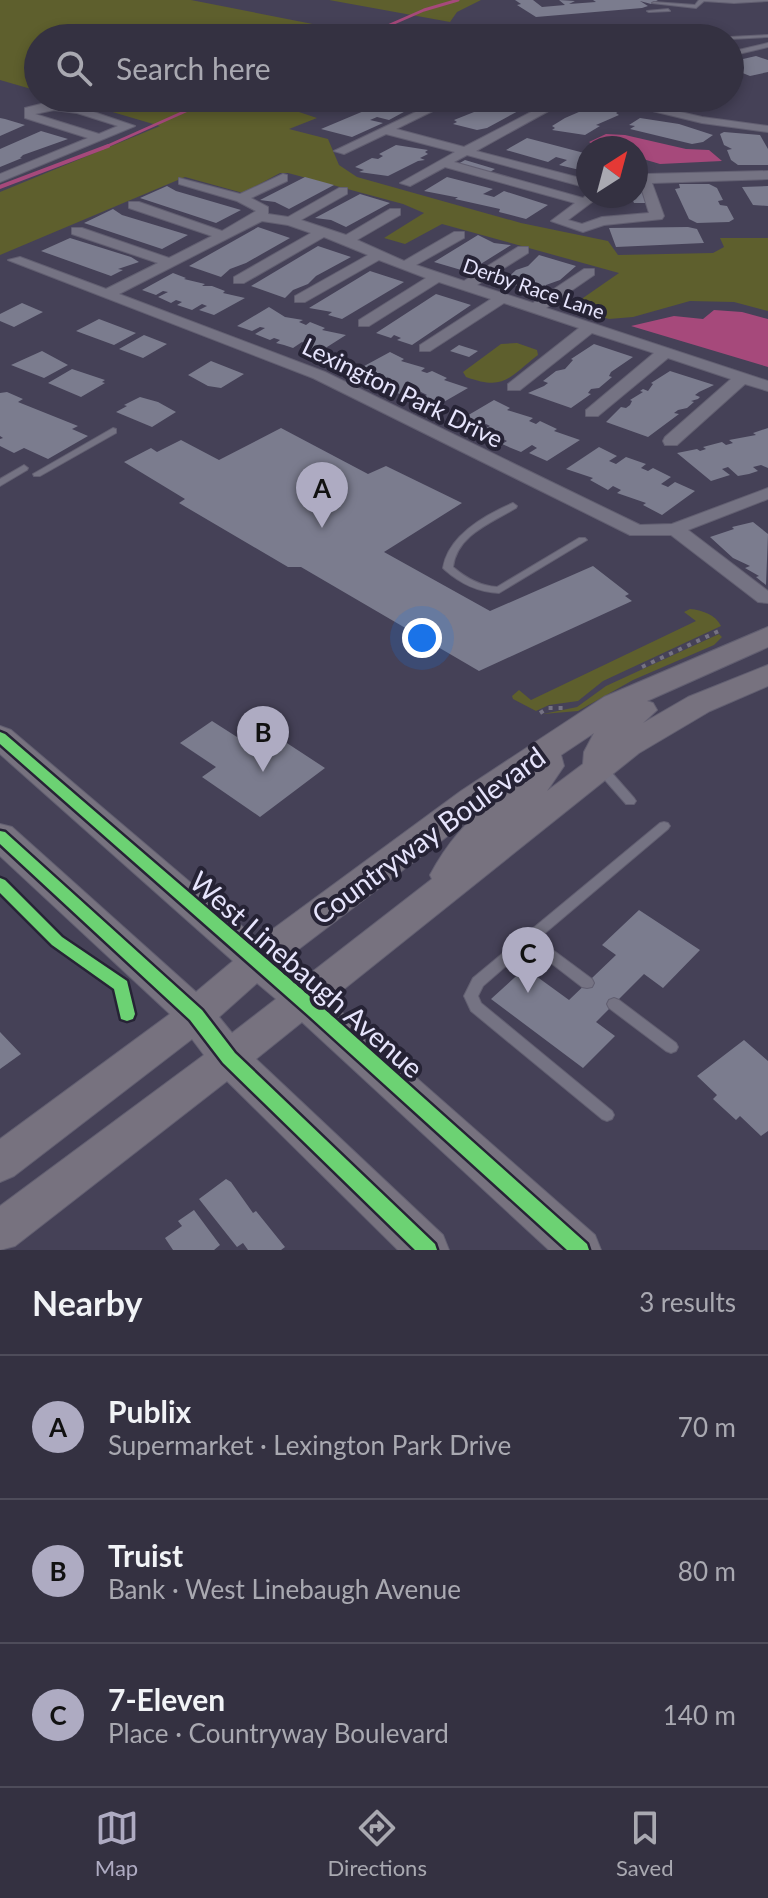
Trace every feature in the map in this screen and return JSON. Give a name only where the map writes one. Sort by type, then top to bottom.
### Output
[{"type":"street","points":[[29,112],[29,116],[100,138]]},
{"type":"street","points":[[0,178],[129,126],[82,112]]},
{"type":"street","points":[[340,151],[422,112]]},
{"type":"street","points":[[406,183],[540,112]]},
{"type":"street","points":[[680,112],[702,120],[768,129]]},
{"type":"street","points":[[404,121],[483,142]]},
{"type":"street","points":[[385,130],[576,181]]},
{"type":"street","points":[[444,163],[576,196]]},
{"type":"street","points":[[648,179],[768,175]]},
{"type":"street","points":[[241,198],[283,178]]},
{"type":"street","points":[[108,294],[260,217],[263,210],[241,198],[183,181]]},
{"type":"street","points":[[576,208],[558,221],[583,228],[602,221],[657,216],[648,190]]},
{"type":"street","points":[[290,221],[343,191]]},
{"type":"street","points":[[134,205],[224,236]]},
{"type":"street","points":[[347,240],[395,212]]},
{"type":"street","name":"Derby Race Lane","points":[[260,217],[290,221],[381,253],[405,266],[768,386]]},
{"type":"street","points":[[77,231],[170,263]]},
{"type":"street","points":[[239,280],[322,232]]},
{"type":"street","points":[[405,266],[459,235]]},
{"type":"street","points":[[465,286],[523,250]]},
{"type":"street","points":[[300,299],[381,253]]},
{"type":"street","name":"Lexington Park Drive","points":[[15,260],[319,375],[637,531],[675,529],[764,499]]},
{"type":"street","points":[[534,309],[589,272]]},
{"type":"street","points":[[364,323],[437,277]]},
{"type":"street","points":[[425,348],[502,298]]},
{"type":"street","points":[[514,387],[589,328]]},
{"type":"street","points":[[592,413],[664,353]]},
{"type":"street","points":[[671,441],[742,378]]},
{"type":"street","points":[[675,529],[765,598]]},
{"type":"street","points":[[600,767],[598,750],[611,730],[633,714],[726,665],[762,639]]},
{"type":"street","name":"Countryway Boulevard","points":[[0,1163],[196,1015],[256,962],[472,799],[615,704],[762,639]]},
{"type":"street","name":"Countryway Boulevard","points":[[0,1232],[229,1058],[628,745],[699,704],[768,675]]},
{"type":"street","name":"West Linebaugh Avenue","points":[[0,737],[301,999],[580,1250]]},
{"type":"street","points":[[433,895],[478,833],[542,777],[548,766],[544,751]]},
{"type":"street","points":[[0,836],[196,1015],[229,1058],[428,1250]]},
{"type":"lane","points":[[649,11],[700,6],[703,0],[767,0]]},
{"type":"lane","points":[[654,3],[685,7]]},
{"type":"lane","points":[[744,37],[768,36]]},
{"type":"lane","points":[[744,51],[768,45]]},
{"type":"lane","points":[[37,474],[113,431]]},
{"type":"lane","points":[[0,483],[24,468]]},
{"type":"lane","points":[[513,506],[457,543],[448,557],[448,568],[462,581],[486,590],[499,590],[582,540]]},
{"type":"lane","points":[[600,767],[630,801]]},
{"type":"lane","points":[[607,1115],[476,1007],[471,996],[478,982],[664,826]]},
{"type":"lane","points":[[529,939],[587,983]]},
{"type":"lane","points":[[614,1004],[671,1047]]},
{"type":"shaded area","points":[[0,0],[191,0],[313,24],[24,24],[24,87],[0,80]]},
{"type":"shaded area","points":[[329,0],[481,0],[457,12],[450,22]]},
{"type":"shaded area","points":[[112,112],[299,112],[317,118],[289,129],[328,139],[339,165],[357,177],[521,223],[608,241],[618,255],[713,253],[724,247],[720,238],[768,238],[768,311],[734,302],[690,301],[633,317],[609,319],[570,307],[619,273],[442,224],[405,244],[384,238],[424,213],[403,204],[288,173],[280,173],[243,193],[185,177],[0,255],[0,192],[160,126]]},
{"type":"shaded area","points":[[648,140],[686,149],[709,150],[722,161],[660,164],[648,160]]},
{"type":"shaded area","points":[[714,310],[742,312],[768,319],[768,367],[631,326],[674,316],[703,319]]},
{"type":"shaded area","points":[[517,343],[537,350],[538,355],[505,380],[489,383],[466,377],[463,372],[501,344]]},
{"type":"shaded area","points":[[690,609],[708,614],[721,626],[603,681],[578,701],[549,705],[536,711],[513,699],[512,696],[519,690],[531,700],[696,621],[684,612]]},
{"type":"shaded area","points":[[719,634],[722,637],[714,645],[633,680],[578,711],[543,714],[577,707],[606,686]]},
{"type":"building","points":[[515,0],[533,0],[542,7],[565,5],[559,0],[575,1],[569,4],[596,2],[593,0],[658,0],[651,4],[640,1],[648,6],[642,8],[536,17],[517,5],[521,4]]},
{"type":"building","points":[[756,56],[768,60],[768,72],[750,76],[744,74],[744,59]]},
{"type":"building","points":[[361,112],[404,112],[389,120],[377,117],[370,120],[383,123],[352,137],[321,129]]},
{"type":"building","points":[[474,112],[516,112],[477,130],[453,124],[457,122],[454,120]]},
{"type":"building","points":[[579,112],[618,112],[619,115],[596,125],[600,126],[585,135],[552,130],[555,128],[552,126]]},
{"type":"building","points":[[0,118],[5,119],[25,125],[0,136]]},
{"type":"building","points":[[640,118],[679,124],[713,135],[703,142],[692,144],[630,129],[635,126],[629,125]]},
{"type":"building","points":[[41,131],[68,139],[0,167],[0,149]]},
{"type":"building","points":[[720,134],[760,135],[768,149],[768,165],[738,165],[731,160],[727,150],[732,149],[724,145]]},
{"type":"building","points":[[527,138],[576,151],[576,169],[559,165],[567,160],[556,157],[548,162],[506,150]]},
{"type":"building","points":[[396,145],[428,150],[425,152],[428,154],[420,158],[425,160],[388,176],[359,172],[364,170],[355,167],[372,158],[378,159],[383,156],[379,154]]},
{"type":"building","points":[[465,160],[495,169],[488,173],[458,164]]},
{"type":"building","points":[[305,177],[334,185],[289,209],[275,202],[260,200]]},
{"type":"building","points":[[447,177],[493,189],[483,194],[494,197],[504,191],[548,205],[526,219],[499,212],[500,209],[455,199],[458,197],[424,191]]},
{"type":"building","points":[[679,184],[709,184],[717,188],[723,200],[718,201],[720,205],[727,206],[734,219],[729,222],[697,223],[689,219],[675,189],[680,188]]},
{"type":"building","points":[[167,186],[241,210],[216,223],[140,198]]},
{"type":"building","points":[[768,186],[768,206],[753,205],[742,187]]},
{"type":"building","points":[[360,194],[390,203],[346,227],[331,220],[315,218]]},
{"type":"building","points":[[113,209],[122,215],[188,235],[162,249],[84,223]]},
{"type":"building","points":[[258,227],[290,238],[230,269],[221,277],[189,266]]},
{"type":"building","points":[[609,228],[697,229],[704,243],[616,247]]},
{"type":"building","points":[[478,235],[494,243],[511,245],[468,272],[434,262]]},
{"type":"building","points":[[70,238],[139,262],[118,269],[123,270],[111,276],[41,251]]},
{"type":"building","points":[[318,246],[351,257],[293,290],[285,298],[251,286]]},
{"type":"building","points":[[539,255],[576,266],[560,280],[546,285],[540,293],[503,282],[516,270],[528,266]]},
{"type":"building","points":[[370,271],[404,282],[342,319],[328,315],[332,312],[309,308]]},
{"type":"building","points":[[173,273],[205,284],[202,286],[212,286],[225,291],[223,293],[245,298],[214,315],[199,310],[207,306],[202,304],[192,310],[177,305],[182,302],[176,300],[171,303],[158,297],[168,292],[156,295],[142,290]]},
{"type":"building","points":[[436,294],[471,305],[412,345],[397,340],[401,338],[394,335],[391,338],[376,333]]},
{"type":"building","points":[[22,303],[43,312],[14,327],[0,321],[0,314]]},
{"type":"building","points":[[269,307],[285,317],[303,320],[299,322],[306,325],[310,322],[325,328],[322,330],[346,335],[316,354],[300,348],[307,344],[302,342],[293,348],[276,343],[280,340],[255,334],[265,328],[252,331],[237,326]]},
{"type":"building","points":[[99,319],[136,333],[114,345],[76,331]]},
{"type":"building","points":[[144,335],[167,344],[143,358],[119,349]]},
{"type":"building","points":[[594,344],[633,357],[571,408],[528,393],[544,386],[548,383],[543,381],[556,371],[565,369],[571,359]]},
{"type":"building","points":[[459,345],[478,351],[469,357],[450,351]]},
{"type":"building","points":[[42,351],[68,365],[44,378],[11,365]]},
{"type":"building","points":[[390,352],[404,359],[401,361],[425,368],[421,371],[432,371],[447,378],[444,380],[468,388],[435,407],[419,399],[427,395],[421,392],[411,398],[394,392],[399,389],[393,386],[387,389],[373,381],[384,375],[379,373],[371,378],[355,371]]},
{"type":"building","points":[[211,361],[244,374],[221,388],[208,386],[188,375]]},
{"type":"building","points":[[72,369],[105,380],[102,382],[105,383],[81,397],[48,383]]},
{"type":"building","points":[[670,371],[714,385],[695,395],[700,397],[691,401],[694,402],[687,408],[674,413],[679,414],[648,437],[606,422],[621,407],[630,405],[630,400],[643,392],[640,391],[648,391],[651,383]]},
{"type":"building","points":[[7,392],[23,399],[18,402],[78,426],[72,429],[88,436],[48,459],[24,448],[14,453],[0,446],[0,439],[3,438],[0,436],[0,393]]},
{"type":"building","points":[[140,397],[176,412],[152,427],[116,412]]},
{"type":"building","points":[[494,400],[510,408],[507,410],[533,418],[529,421],[536,424],[540,421],[557,429],[554,431],[580,440],[547,461],[529,453],[537,448],[532,445],[521,452],[502,444],[507,441],[501,438],[495,441],[479,432],[490,426],[484,423],[476,428],[460,420]]},
{"type":"building","points":[[281,428],[368,474],[386,466],[462,503],[384,552],[490,611],[593,566],[629,594],[625,596],[632,601],[479,671],[301,567],[288,567],[179,503],[185,499],[124,462],[151,448],[157,452],[181,440],[219,460]]},
{"type":"building","points":[[768,428],[768,468],[761,465],[753,467],[758,471],[749,474],[738,476],[728,467],[722,469],[730,475],[711,481],[677,453],[700,451],[706,449],[703,447],[722,442],[726,445],[733,443],[729,440],[756,435],[753,433]]},
{"type":"building","points":[[599,447],[617,456],[609,461],[616,464],[626,457],[646,464],[641,468],[648,471],[653,468],[671,477],[661,484],[668,487],[675,482],[695,491],[662,515],[643,505],[646,503],[617,493],[621,490],[613,486],[608,490],[590,480],[593,478],[566,469]]},
{"type":"building","points":[[753,522],[768,534],[766,585],[756,577],[759,576],[745,568],[750,566],[733,558],[710,537]]},
{"type":"building","points":[[212,721],[248,744],[267,730],[325,768],[260,817],[202,777],[216,767],[180,743]]},
{"type":"building","points":[[639,910],[700,950],[663,988],[644,974],[596,1022],[615,1036],[583,1068],[491,999],[525,968],[569,1000],[616,955],[602,945]]},
{"type":"building","points":[[0,1032],[21,1054],[0,1069]]},
{"type":"building","points":[[744,1040],[768,1061],[768,1131],[761,1136],[740,1116],[736,1120],[713,1099],[717,1095],[697,1076]]},
{"type":"building","points":[[226,1179],[285,1247],[281,1250],[248,1250],[243,1243],[237,1247],[199,1199]]},
{"type":"building","points":[[194,1210],[220,1245],[214,1250],[173,1250],[165,1238],[182,1226],[178,1221]]},
{"type":"waterway","points":[[392,24],[458,0]]},
{"type":"waterway","points":[[105,147],[184,112]]},
{"type":"waterway","points":[[0,187],[105,147]]},
{"type":"cycle path","points":[[0,737],[315,1011],[580,1250]]},
{"type":"cycle path","points":[[0,836],[196,1015],[229,1058],[428,1250]]},
{"type":"cycle path","points":[[0,884],[57,941],[121,986],[127,1014]]},
{"type":"place","name":"Publix","points":[[322,528]]},
{"type":"place","name":"Truist","points":[[263,772]]},
{"type":"place","name":"7-Eleven","points":[[528,993]]}]
